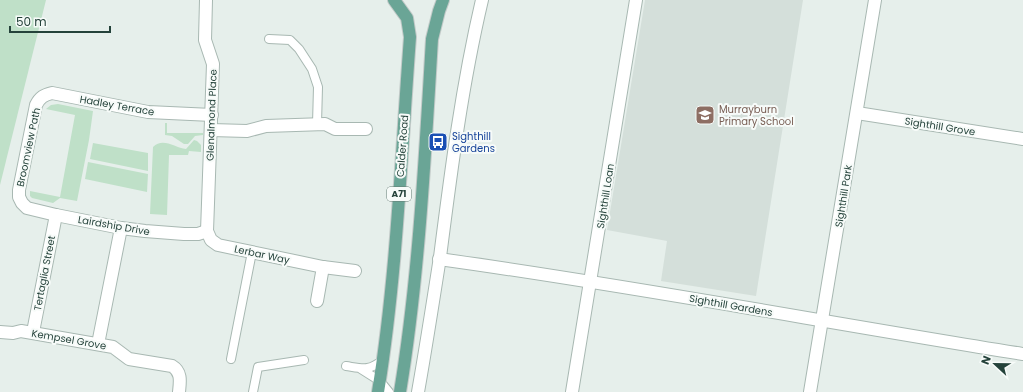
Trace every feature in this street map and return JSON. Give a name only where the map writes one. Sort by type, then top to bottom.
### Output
[{"type":"main road","name":"Calder Road","points":[[379,386],[392,271],[410,37],[407,18],[394,0]]},
{"type":"main road","name":"A71","points":[[400,392],[414,285],[432,39],[443,0]]},
{"type":"street","name":"Glenalmond Place","points":[[206,0],[205,40],[213,64],[207,231]]},
{"type":"street","points":[[418,392],[439,259],[470,29],[482,0]]},
{"type":"street","name":"Sighthill Loan","points":[[572,392],[636,0]]},
{"type":"street","name":"Sighthill Park","points":[[810,392],[823,321],[875,0]]},
{"type":"street","name":"Hadley Terrace","points":[[46,94],[52,93],[148,112],[212,115]]},
{"type":"street","name":"Broomview Path","points":[[22,203],[19,197],[19,190],[36,105],[39,98],[46,94]]},
{"type":"street","name":"Sighthill Grove","points":[[857,113],[1023,139]]},
{"type":"street","points":[[211,130],[247,130],[266,126],[317,124],[325,124],[335,129],[366,129]]},
{"type":"street","name":"Lairdship Drive","points":[[22,203],[27,208],[56,215],[145,232],[198,234],[207,231]]},
{"type":"street","name":"Tertaglia Street","points":[[33,332],[56,215]]},
{"type":"street","points":[[98,344],[121,228]]},
{"type":"street","name":"Lerbar Way","points":[[207,231],[211,240],[218,245],[323,267],[355,271]]},
{"type":"street","name":"Sighthill Gardens","points":[[439,259],[590,281],[1023,354]]},
{"type":"street","points":[[317,301],[323,267]]},
{"type":"street","name":"Kempsel Grove","points":[[0,332],[13,333],[21,330],[98,344],[113,347],[129,359],[172,366],[179,374],[179,392]]},
{"type":"lane","points":[[269,39],[290,40],[299,49],[312,69],[318,87],[317,124]]},
{"type":"lane","points":[[231,359],[252,252]]},
{"type":"lane","points":[[253,392],[258,367],[304,360]]},
{"type":"lane","points":[[346,366],[361,369],[372,368],[383,360]]},
{"type":"lane","points":[[361,369],[379,386],[389,392]]},
{"type":"shaded area","name":"Murrayburn Primary School","points":[[645,0],[803,0],[756,296],[661,281],[667,241],[607,230]]},
{"type":"green space","points":[[0,0],[46,0],[0,185]]},
{"type":"green space","points":[[58,104],[93,111],[77,201],[60,198],[53,203],[32,198],[30,196],[30,191],[60,197],[75,115],[46,109],[51,105]]},
{"type":"green space","points":[[165,123],[167,123],[167,133],[203,133],[203,135],[195,136],[188,144],[184,144],[172,136],[165,135]]},
{"type":"green space","points":[[194,140],[201,145],[201,152],[189,151],[188,155],[169,155],[167,215],[150,214],[153,147],[157,144],[165,143],[186,149]]},
{"type":"green space","points":[[93,143],[148,153],[148,171],[90,159]]},
{"type":"green space","points":[[88,162],[148,174],[147,192],[85,179]]},
{"type":"place","name":"Murrayburn Primary School","points":[[705,115]]},
{"type":"place","name":"Sighthill Gardens","points":[[438,142]]}]
